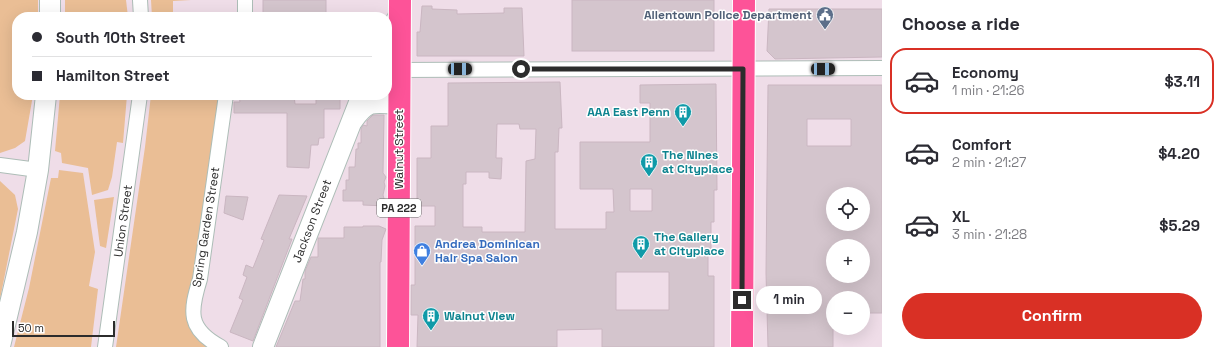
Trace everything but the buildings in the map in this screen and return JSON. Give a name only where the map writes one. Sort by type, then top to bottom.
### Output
[{"type":"main road","name":"Walnut Street","points":[[398,347],[399,104],[393,69],[400,0]]},
{"type":"main road","points":[[742,347],[744,0]]},
{"type":"street","points":[[50,0],[50,12]]},
{"type":"street","points":[[140,0],[141,12]]},
{"type":"street","points":[[245,0],[245,12]]},
{"type":"street","points":[[392,23],[400,0]]},
{"type":"street","points":[[393,69],[882,68]]},
{"type":"street","points":[[0,346],[27,232],[38,170],[45,100]]},
{"type":"street","name":"Union Street","points":[[105,347],[139,100]]},
{"type":"street","name":"Spring Garden Street","points":[[221,347],[200,332],[192,312],[193,302],[200,279],[225,100]]},
{"type":"street","name":"Jackson Street","points":[[263,347],[360,100]]},
{"type":"street","points":[[351,123],[364,106],[369,103],[399,104]]},
{"type":"street","points":[[0,165],[38,170]]},
{"type":"shaded area","points":[[0,0],[38,0],[38,12],[12,12],[12,100],[32,100],[25,141],[15,148],[0,153]]},
{"type":"shaded area","points":[[65,0],[126,0],[127,12],[65,12]]},
{"type":"shaded area","points":[[151,0],[191,0],[173,1],[173,12],[152,12]]},
{"type":"shaded area","points":[[60,100],[127,100],[123,143],[117,142],[112,177],[108,190],[92,195],[88,168],[62,163],[61,153],[55,151]]},
{"type":"shaded area","points":[[150,100],[220,100],[194,278],[190,288],[187,307],[189,324],[199,339],[207,347],[116,347]]},
{"type":"shaded area","points":[[59,170],[83,173],[95,252],[89,286],[98,289],[91,347],[14,347],[29,288],[51,178],[58,178]]},
{"type":"shaded area","points":[[0,181],[15,195],[18,209],[0,299]]},
{"type":"shaded area","points":[[114,197],[106,248],[100,246],[94,200]]},
{"type":"place","name":"Allentown Police Department","points":[[825,30]]},
{"type":"place","name":"AAA East Penn","points":[[683,127]]},
{"type":"place","name":"The Nines at Cityplace","points":[[649,177]]},
{"type":"place","name":"The Gallery at Cityplace","points":[[641,259]]},
{"type":"place","name":"Andrea Dominican Hair Spa Salon","points":[[422,266]]},
{"type":"place","name":"Walnut View","points":[[431,331]]},
{"type":"route","points":[[521,69],[743,69],[742,300]]}]
